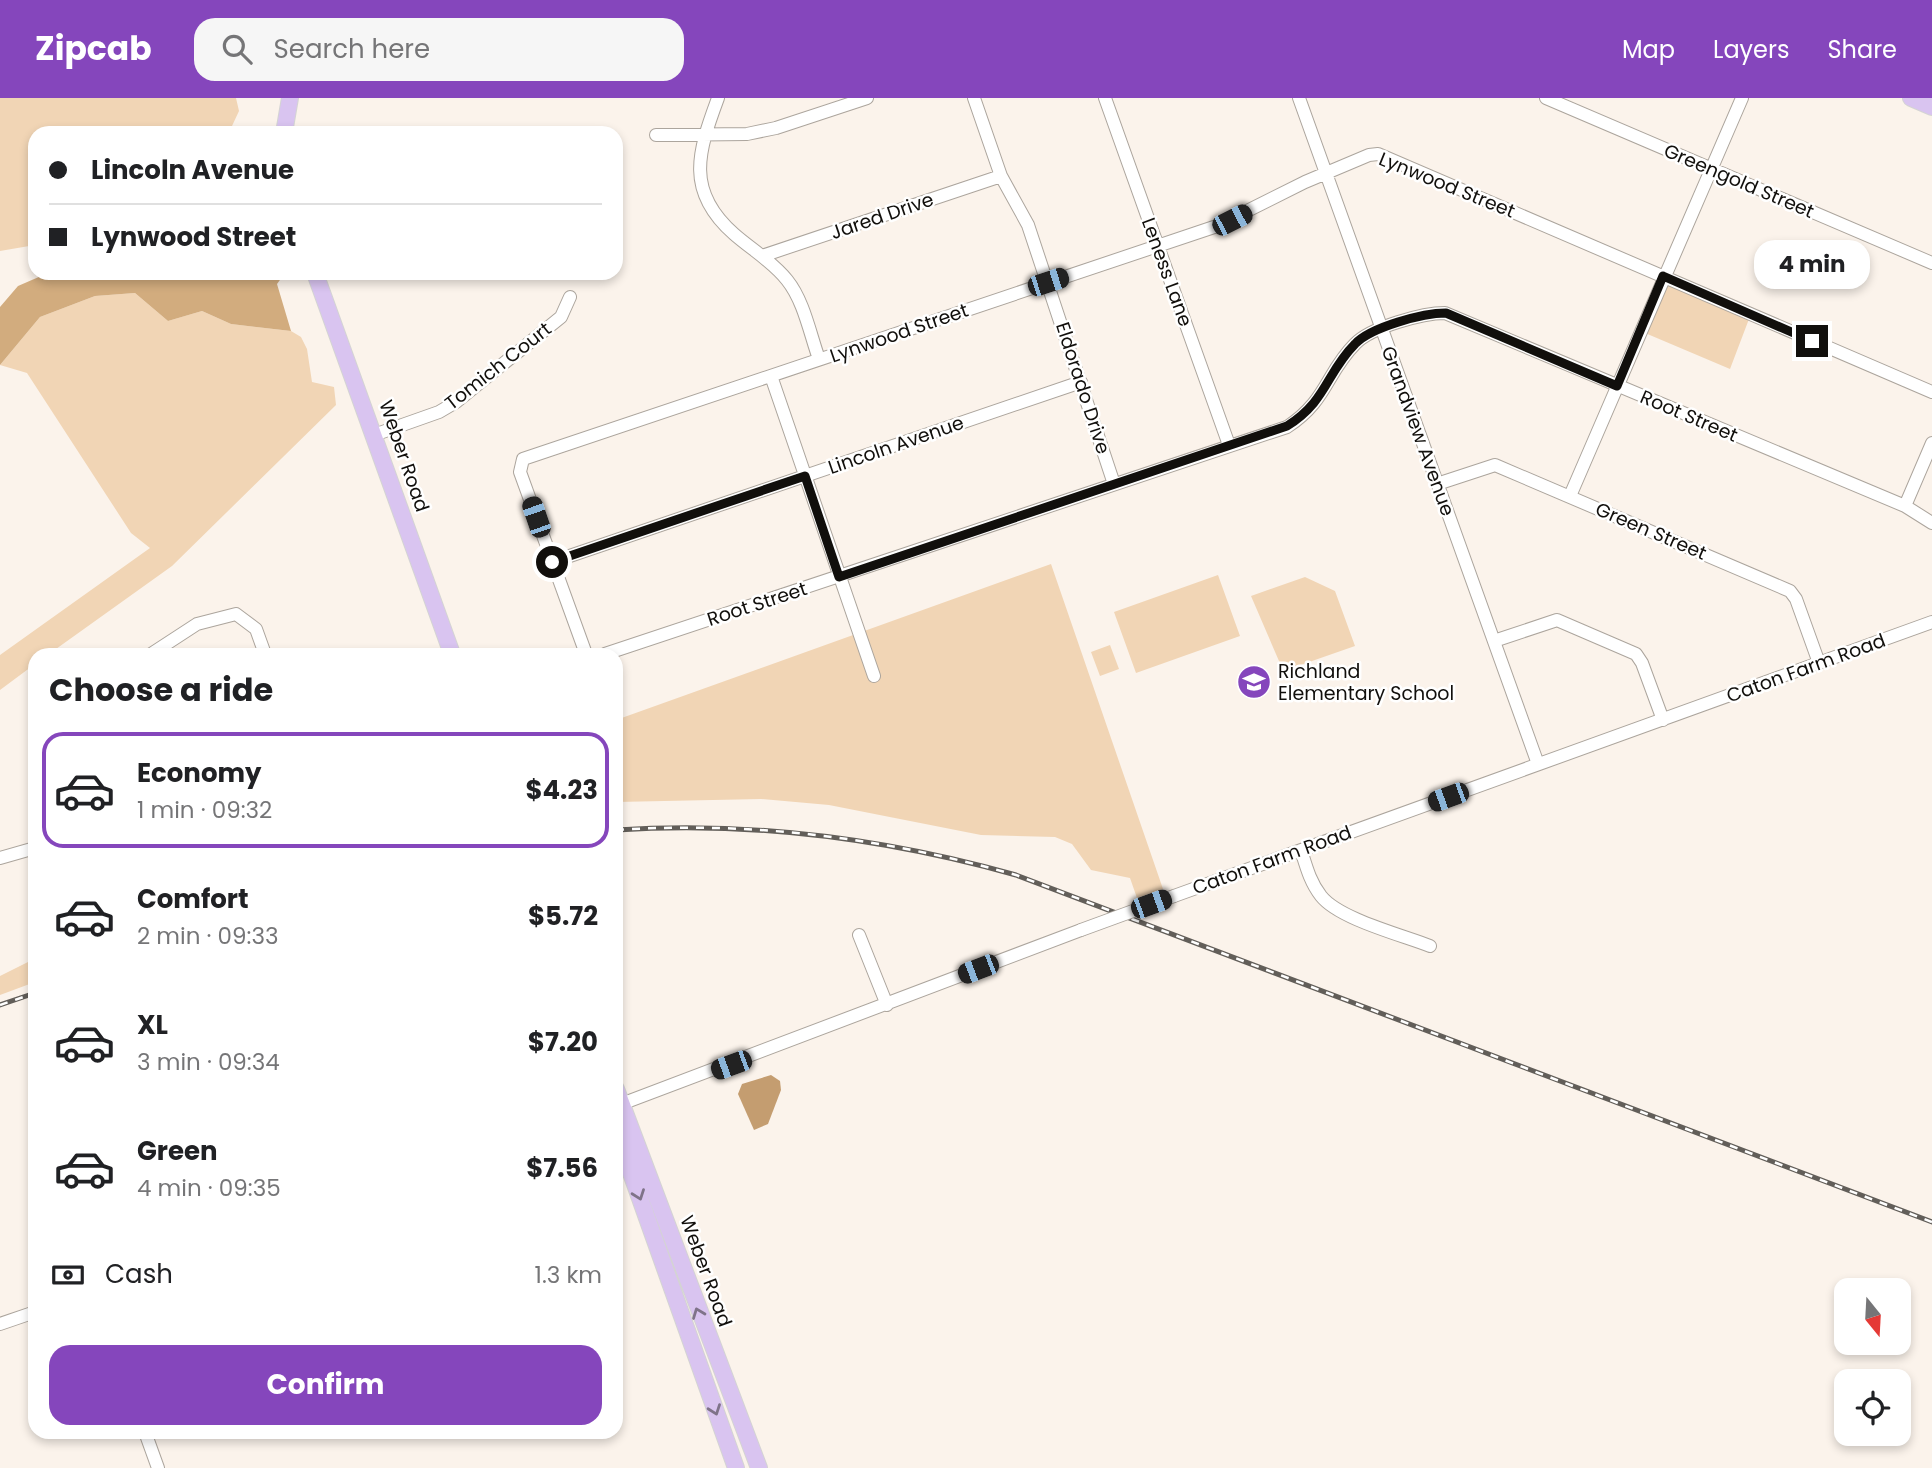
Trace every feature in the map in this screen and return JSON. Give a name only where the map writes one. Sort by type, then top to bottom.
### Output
[{"type":"main road","points":[[285,126],[290,98]]},
{"type":"main road","points":[[1911,98],[1932,107]]},
{"type":"main road","name":"Weber Road","points":[[318,280],[450,648]]},
{"type":"main road","name":"Weber Road","points":[[623,1112],[759,1468]]},
{"type":"main road","name":"Weber Road","points":[[623,1151],[736,1468]]},
{"type":"street","points":[[718,98],[698,157],[700,180],[706,199],[717,217],[787,280],[796,294],[819,359]]},
{"type":"street","points":[[656,135],[747,134],[776,128],[867,98]]},
{"type":"street","name":"Eldorado Drive","points":[[974,98],[1001,176],[1028,225],[1115,484]]},
{"type":"street","name":"Leness Lane","points":[[1105,98],[1229,445]]},
{"type":"street","name":"Grandview Avenue","points":[[1299,98],[1538,764]]},
{"type":"street","name":"Greengold Street","points":[[1546,98],[1932,263]]},
{"type":"street","points":[[1570,496],[1742,98]]},
{"type":"street","name":"Lynwood Street","points":[[552,562],[520,472],[523,459],[1217,226],[1326,174],[1378,154],[1932,392]]},
{"type":"street","name":"Jared Drive","points":[[762,256],[1001,176]]},
{"type":"street","name":"Tomich Court","points":[[374,435],[439,412],[456,402],[561,317],[570,297]]},
{"type":"street","name":"Root Street","points":[[622,648],[1287,426],[1313,407],[1353,345],[1363,337],[1427,313],[1446,313],[1905,506],[1932,523]]},
{"type":"street","points":[[771,376],[874,676]]},
{"type":"street","name":"Lincoln Avenue","points":[[552,562],[1081,382]]},
{"type":"street","points":[[1905,506],[1932,443]]},
{"type":"street","name":"Green Street","points":[[1437,484],[1495,465],[1790,591],[1796,599],[1819,663]]},
{"type":"street","points":[[552,562],[584,648]]},
{"type":"street","points":[[160,648],[197,624],[236,614],[256,629],[263,648]]},
{"type":"street","points":[[1494,641],[1557,621],[1636,654],[1642,663],[1663,720]]},
{"type":"street","name":"Caton Farm Road","points":[[623,1097],[887,1005],[1174,895],[1932,622]]},
{"type":"street","points":[[0,858],[28,850]]},
{"type":"street","points":[[1301,850],[1312,883],[1330,904],[1430,946]]},
{"type":"street","points":[[859,935],[887,1005]]},
{"type":"street","points":[[0,1324],[28,1314]]},
{"type":"street","points":[[148,1439],[158,1468]]},
{"type":"shaded area","points":[[0,98],[236,98],[239,111],[232,126],[28,126],[28,246],[0,251]]},
{"type":"shaded area","points":[[32,280],[280,280],[277,284],[291,331],[231,324],[202,311],[168,321],[135,293],[95,296],[40,317],[0,365],[0,307],[18,286]]},
{"type":"shaded area","points":[[1667,284],[1749,319],[1730,369],[1645,333]]},
{"type":"shaded area","points":[[135,293],[168,321],[202,311],[231,324],[291,331],[301,337],[307,349],[312,382],[334,387],[336,405],[172,566],[57,648],[28,648],[28,669],[0,690],[0,655],[150,548],[131,533],[27,373],[0,365],[40,317],[95,296]]},
{"type":"shaded area","points":[[1051,564],[1163,889],[1137,898],[1130,878],[1091,870],[1072,844],[1055,837],[981,835],[829,805],[761,799],[623,802],[623,717]]},
{"type":"shaded area","points":[[1218,575],[1240,636],[1136,673],[1114,612]]},
{"type":"shaded area","points":[[1305,577],[1335,591],[1355,646],[1292,668],[1282,668],[1251,596]]},
{"type":"shaded area","points":[[1110,645],[1119,669],[1100,676],[1091,652]]},
{"type":"shaded area","points":[[28,962],[28,985],[0,995],[0,976]]},
{"type":"shaded area","points":[[771,1075],[780,1081],[781,1090],[768,1124],[754,1130],[738,1094],[742,1084]]},
{"type":"railway","points":[[623,830],[718,828],[818,835],[917,851],[1016,875],[1932,1222]]},
{"type":"railway","points":[[0,1005],[28,995]]},
{"type":"place","name":"Richland Elementary School","points":[[1254,682]]},
{"type":"route","points":[[552,562],[805,476],[839,577],[1287,426],[1313,407],[1353,345],[1363,337],[1427,313],[1446,313],[1617,386],[1663,276],[1812,341]]}]
